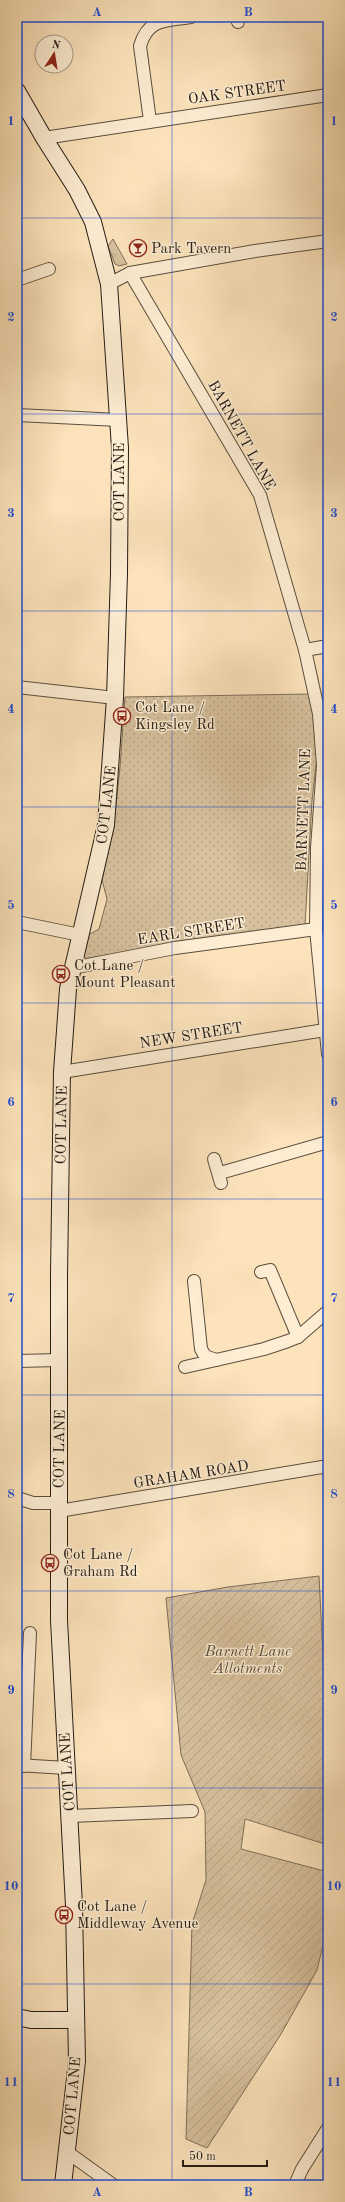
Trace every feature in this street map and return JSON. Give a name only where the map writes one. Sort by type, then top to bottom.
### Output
[{"type":"street","points":[[150,121],[140,46],[143,36],[149,28],[158,22],[190,17]]},
{"type":"street","name":"COT LANE","points":[[17,91],[44,138],[77,190],[94,222],[109,284],[119,420],[119,573],[115,698],[106,825],[94,884],[72,968],[66,1013],[62,1072],[59,1275],[59,1620],[66,1768],[70,1816],[76,2020],[76,2061],[63,2185]]},
{"type":"street","name":"OAK STREET","points":[[44,138],[328,95]]},
{"type":"street","points":[[109,284],[130,273],[255,251],[328,241]]},
{"type":"street","points":[[17,280],[29,278],[49,269]]},
{"type":"street","name":"BARNETT LANE","points":[[130,273],[260,495],[305,650],[319,714],[325,765],[317,848],[316,929],[324,1030],[328,1051]]},
{"type":"street","points":[[17,415],[119,420]]},
{"type":"street","points":[[305,650],[328,646]]},
{"type":"street","points":[[17,687],[115,698]]},
{"type":"street","points":[[17,922],[80,934]]},
{"type":"street","name":"EARL STREET","points":[[72,968],[175,948],[316,929]]},
{"type":"street","name":"NEW STREET","points":[[62,1072],[324,1030]]},
{"type":"street","points":[[214,1159],[221,1178],[328,1142]]},
{"type":"street","points":[[261,1272],[270,1270],[298,1337]]},
{"type":"street","points":[[194,1282],[201,1349],[205,1356],[216,1360]]},
{"type":"street","points":[[185,1367],[264,1350],[298,1337],[328,1311]]},
{"type":"street","points":[[17,1361],[60,1360]]},
{"type":"street","name":"GRAHAM ROAD","points":[[17,1498],[33,1503],[59,1507],[328,1466]]},
{"type":"street","points":[[30,1633],[21,1766],[66,1768]]},
{"type":"street","points":[[70,1816],[192,1811]]},
{"type":"street","points":[[17,2017],[31,2020],[76,2020]]},
{"type":"street","points":[[295,2185],[302,2169],[324,2141],[328,2128]]},
{"type":"street","points":[[67,2152],[113,2185]]},
{"type":"green space","points":[[113,239],[127,264],[119,266],[115,264],[108,246]]},
{"type":"green space","points":[[311,694],[318,748],[312,801],[305,925],[82,959],[88,935],[99,929],[107,899],[102,880],[114,824],[125,697]]},
{"type":"green space","name":"Barnett Lane Allotments","points":[[319,1576],[328,1755],[328,1845],[245,1819],[241,1849],[328,1872],[328,1925],[317,1970],[281,2034],[207,2148],[186,2139],[192,1924],[206,1880],[205,1812],[181,1755],[166,1598],[228,1587]]},
{"type":"place","name":"Park Tavern","points":[[138,248]]},
{"type":"place","name":"Cot Lane / Kingsley Rd","points":[[122,716]]},
{"type":"place","name":"Cot Lane / Mount Pleasant","points":[[61,974]]},
{"type":"place","name":"Cot Lane / Graham Rd","points":[[50,1563]]},
{"type":"place","name":"Cot Lane / Middleway Avenue","points":[[64,1915]]}]
